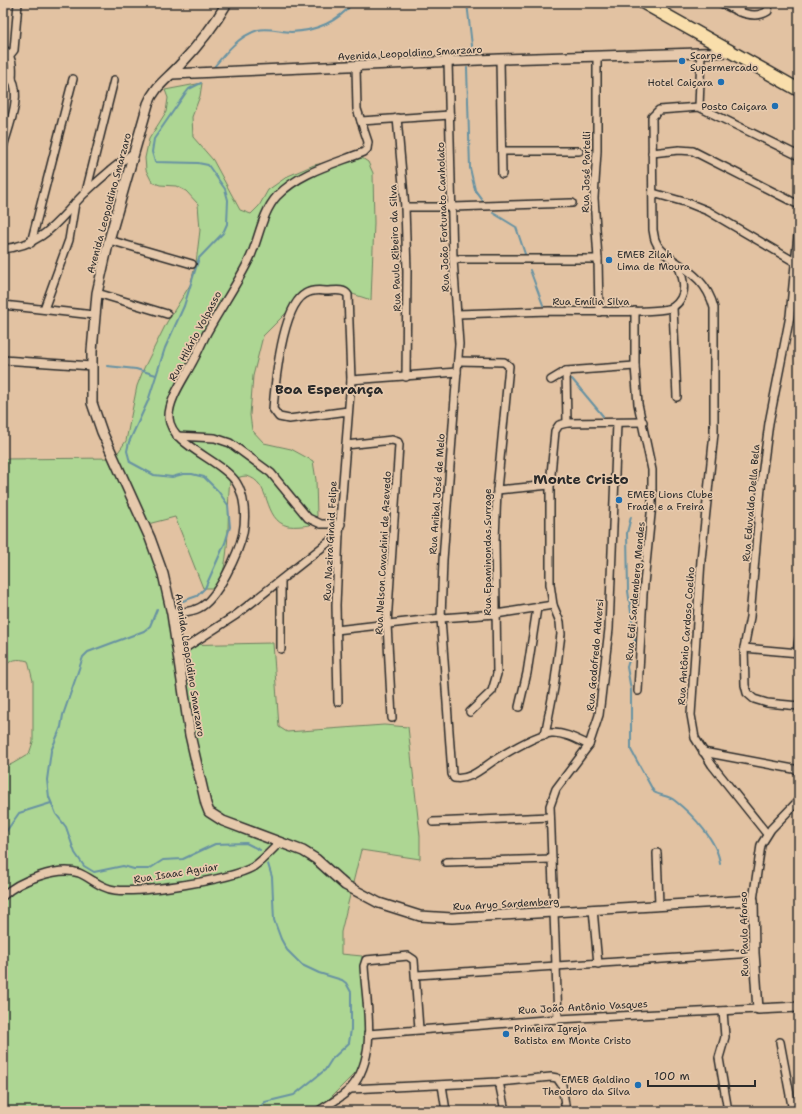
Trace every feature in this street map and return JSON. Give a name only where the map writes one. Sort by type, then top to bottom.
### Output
[{"type":"highway","points":[[644,3],[799,90]]},
{"type":"street","points":[[10,55],[14,50],[18,3]]},
{"type":"street","points":[[172,74],[208,33],[227,3]]},
{"type":"street","points":[[662,3],[666,15]]},
{"type":"street","points":[[721,3],[739,12],[764,14],[768,11],[769,3]]},
{"type":"street","points":[[739,3],[739,12]]},
{"type":"street","points":[[3,48],[10,55],[13,65],[12,79],[16,86],[16,97],[3,148]]},
{"type":"street","name":"Avenida Leopoldino Smarzaro","points":[[280,842],[223,822],[209,812],[203,793],[190,735],[183,694],[179,652],[172,614],[158,556],[95,414],[92,403],[94,315],[97,293],[109,240],[133,152],[153,93],[160,83],[172,74],[231,70],[356,67],[448,61],[732,52]]},
{"type":"street","points":[[701,54],[699,107],[799,156]]},
{"type":"street","name":"Rua José Partelli","points":[[596,56],[597,151],[594,198],[598,259],[599,312]]},
{"type":"street","points":[[500,59],[502,174]]},
{"type":"street","name":"Rua João Fortunato Canholato","points":[[448,61],[453,207],[453,259],[457,314],[457,372]]},
{"type":"street","name":"Rua Hilário Volpasso","points":[[172,614],[200,608],[210,600],[220,584],[240,542],[244,522],[242,498],[236,482],[218,464],[188,446],[177,436],[170,426],[169,411],[208,330],[253,252],[267,212],[278,195],[313,171],[364,152],[367,148],[368,142],[357,109],[356,67]]},
{"type":"street","points":[[3,80],[12,79]]},
{"type":"street","points":[[32,243],[73,79]]},
{"type":"street","points":[[86,192],[114,80]]},
{"type":"street","name":"Rua Antônio Cardoso Coelho","points":[[699,107],[659,110],[652,117],[653,230],[656,242],[663,252],[698,279],[711,295],[715,324],[715,415],[701,560],[691,715],[694,738],[703,752],[767,834]]},
{"type":"street","points":[[361,121],[450,115]]},
{"type":"street","name":"Rua Paulo Ribeiro da Silva","points":[[397,118],[405,207],[407,271],[406,377]]},
{"type":"street","points":[[652,153],[679,150],[693,151],[799,205]]},
{"type":"street","points":[[502,151],[579,151]]},
{"type":"street","points":[[3,249],[32,243],[55,226],[75,203],[110,169],[133,152]]},
{"type":"street","points":[[653,193],[688,203],[708,211],[795,262]]},
{"type":"street","points":[[405,207],[453,207],[572,202]]},
{"type":"street","points":[[44,309],[69,240],[75,203]]},
{"type":"street","name":"Rua Eduvaldo Della Bela","points":[[799,224],[790,316],[768,423],[762,476],[754,589],[744,648],[745,685],[747,693],[754,699],[767,703],[799,706]]},
{"type":"street","points":[[109,240],[192,264]]},
{"type":"street","points":[[453,259],[598,259]]},
{"type":"street","points":[[676,261],[682,272],[683,294],[680,301],[673,308],[677,396]]},
{"type":"street","name":"Rua Nazira Ginaid Felipe","points":[[338,702],[336,630],[339,534],[351,380],[347,293],[342,291],[314,290],[306,293],[297,302],[288,322],[278,359],[273,409],[279,417],[289,419],[348,411]]},
{"type":"street","points":[[97,293],[167,314]]},
{"type":"street","points":[[3,305],[94,315]]},
{"type":"street","name":"Rua Emília Silva","points":[[457,314],[599,312],[673,308]]},
{"type":"street","name":"Rua Edi Sardemberg Mendes","points":[[635,311],[635,366],[638,404],[652,470],[652,504],[643,594],[638,691]]},
{"type":"street","points":[[3,360],[92,366]]},
{"type":"street","name":"Rua Epaminondas Surrage","points":[[458,361],[504,362],[509,366],[496,490],[495,540],[497,674],[492,691],[470,712]]},
{"type":"street","points":[[551,380],[566,371],[635,366]]},
{"type":"street","points":[[566,371],[567,423]]},
{"type":"street","points":[[351,380],[457,372]]},
{"type":"street","name":"Rua Anibal José de Melo","points":[[457,372],[443,560],[441,618],[451,767],[454,778],[461,779],[469,777],[498,758],[545,735]]},
{"type":"street","points":[[590,745],[560,734],[545,735],[554,688],[561,634],[560,622],[553,604],[550,584],[550,486],[555,436],[557,427],[567,423],[642,422]]},
{"type":"street","name":"Rua Godofredo Adversi","points":[[558,1019],[553,912],[550,817],[551,799],[556,789],[590,745],[599,715],[609,629],[617,423]]},
{"type":"street","points":[[177,436],[215,438],[230,443],[271,473],[308,518],[321,524],[340,524]]},
{"type":"street","name":"Rua Nelson Cavachini de Azevedo","points":[[346,445],[392,440],[398,442],[399,445],[387,624],[392,718]]},
{"type":"street","points":[[496,490],[550,486]]},
{"type":"street","points":[[179,652],[216,629],[281,581],[339,534]]},
{"type":"street","points":[[281,581],[281,649]]},
{"type":"street","points":[[336,630],[441,618],[496,614],[553,604]]},
{"type":"street","points":[[519,706],[527,673],[537,608]]},
{"type":"street","points":[[744,648],[798,653],[799,639]]},
{"type":"street","points":[[703,752],[799,770]]},
{"type":"street","name":"Rua Paulo Afonso","points":[[758,1009],[754,953],[753,900],[759,854],[767,834],[799,800]]},
{"type":"street","points":[[433,822],[550,817]]},
{"type":"street","name":"Rua Isaac Aguiar","points":[[3,896],[19,884],[68,870],[79,873],[113,890],[148,890],[232,875],[256,864],[280,842]]},
{"type":"street","name":"Rua Aryo Sardemberg","points":[[280,842],[304,851],[316,859],[345,885],[362,895],[406,912],[433,918],[753,900]]},
{"type":"street","points":[[658,853],[659,905]]},
{"type":"street","points":[[446,862],[552,859]]},
{"type":"street","points":[[593,909],[598,964]]},
{"type":"street","points":[[416,975],[754,953]]},
{"type":"street","points":[[319,1111],[350,1089],[364,1067],[368,1051],[364,966],[366,960],[408,956],[414,960],[419,1029]]},
{"type":"street","name":"Rua João Antônio Vasques","points":[[368,1034],[558,1019],[799,1007]]},
{"type":"street","points":[[723,1011],[724,1037],[719,1058],[728,1111]]},
{"type":"street","points":[[780,1042],[793,1111]]},
{"type":"street","points":[[350,1089],[499,1082],[551,1077],[557,1078],[562,1085],[566,1111]]},
{"type":"street","points":[[499,1082],[505,1111]]},
{"type":"street","points":[[442,1085],[446,1111]]},
{"type":"green space","points":[[202,83],[200,96],[192,117],[193,137],[213,160],[240,210],[251,214],[259,206],[268,190],[288,176],[314,165],[359,156],[368,162],[373,173],[374,223],[371,300],[337,289],[307,288],[289,310],[263,336],[253,376],[250,415],[252,430],[264,443],[291,449],[313,461],[316,480],[317,516],[310,525],[288,526],[280,522],[270,509],[260,485],[254,479],[242,476],[230,480],[227,552],[221,578],[215,588],[203,588],[175,517],[148,524],[175,645],[273,643],[279,727],[287,732],[384,725],[408,727],[420,836],[420,859],[361,850],[341,932],[341,954],[362,956],[367,1026],[366,1043],[361,1067],[317,1111],[3,1111],[3,767],[12,764],[29,754],[33,742],[33,681],[28,661],[14,660],[3,668],[3,459],[114,458],[126,441],[137,386],[144,368],[167,322],[190,285],[196,263],[200,230],[198,204],[186,191],[176,186],[160,185],[152,182],[146,170],[145,158],[149,139],[166,112],[168,98],[165,90]]},
{"type":"waterway","points":[[214,67],[233,45],[251,33],[262,29],[291,32],[309,30],[333,20],[353,3]]},
{"type":"waterway","points":[[467,3],[473,54]]},
{"type":"waterway","points":[[467,68],[470,168],[475,190],[483,201]]},
{"type":"waterway","points":[[180,602],[197,596],[205,588],[225,543],[230,527],[228,505],[218,491],[204,477],[192,474],[183,474],[172,477],[154,475],[130,462],[127,451],[129,442],[148,401],[165,348],[184,306],[199,258],[223,233],[227,224],[228,200],[225,189],[208,165],[198,163],[155,162],[152,152],[154,139],[185,94],[189,89],[201,83]]},
{"type":"waterway","points":[[493,213],[516,227],[525,254]]},
{"type":"waterway","points":[[530,270],[543,305]]},
{"type":"waterway","points":[[107,366],[136,369],[156,375]]},
{"type":"waterway","points":[[572,379],[603,416]]},
{"type":"waterway","points":[[631,517],[627,533],[628,591],[635,641],[627,667],[631,690],[631,750],[654,792],[674,800],[696,820],[714,846],[720,864]]},
{"type":"waterway","points":[[157,609],[150,626],[144,631],[88,652],[83,657],[63,715],[61,727],[51,751],[47,780],[49,797],[56,814],[66,827],[75,853],[84,866],[94,872],[123,866],[134,869],[149,869],[163,860],[183,859],[215,844],[246,843],[260,850]]},
{"type":"waterway","points":[[3,836],[19,813],[51,803]]},
{"type":"waterway","points":[[256,1111],[265,1102],[294,1095],[325,1070],[332,1059],[349,1043],[351,1029],[351,992],[346,983],[342,980],[319,973],[302,965],[287,950],[281,939],[274,920],[272,877],[268,864]]},
{"type":"place","name":"Scarpe Supermercado","points":[[682,61]]},
{"type":"place","name":"Hotel Caiçara","points":[[721,82]]},
{"type":"place","name":"Posto Caiçara","points":[[775,106]]},
{"type":"place","name":"EMEB Zilah Lima de Moura","points":[[609,260]]},
{"type":"place","name":"EMEB Lions Clube Frade e a Freira","points":[[619,500]]},
{"type":"place","name":"Primeira Igreja Batista em Monte Cristo","points":[[506,1034]]},
{"type":"place","name":"EMEB Galdino Theodoro da Silva","points":[[638,1085]]},
{"type":"district","name":"Boa Esperança","points":[[329,389]]},
{"type":"district","name":"Monte Cristo","points":[[581,479]]}]
